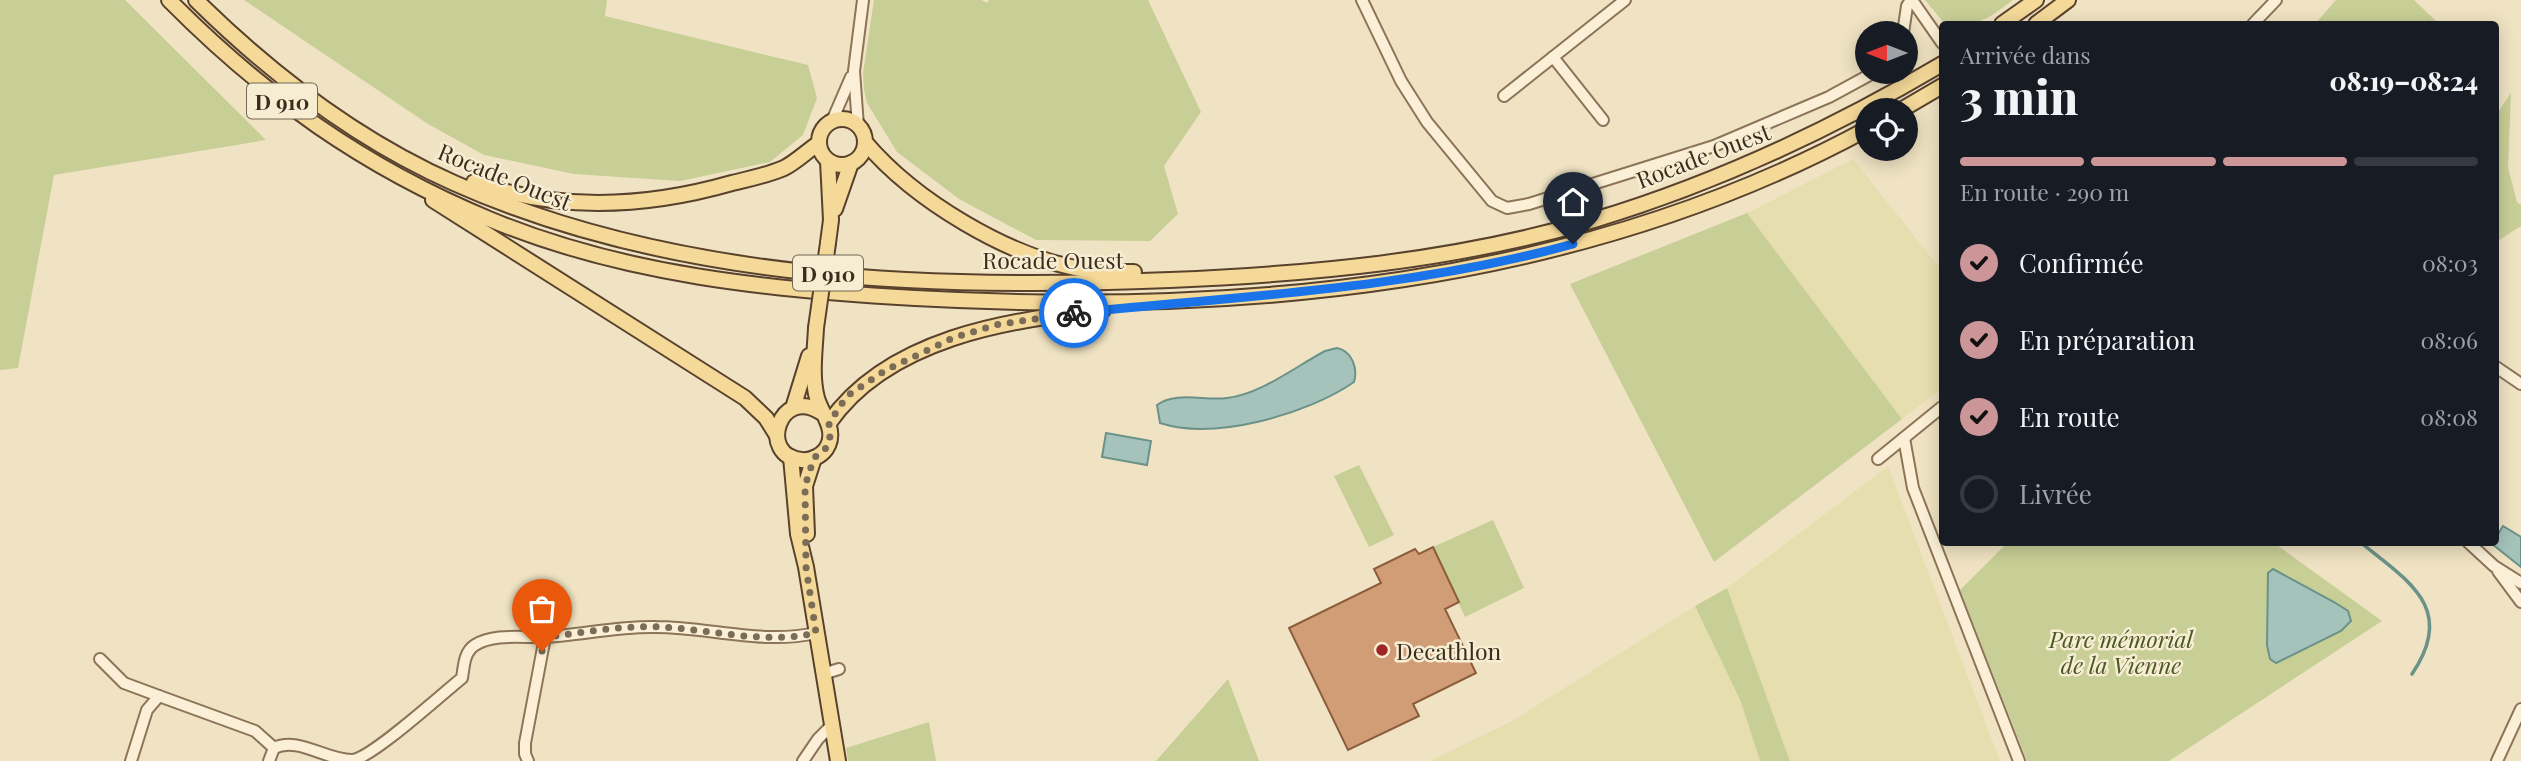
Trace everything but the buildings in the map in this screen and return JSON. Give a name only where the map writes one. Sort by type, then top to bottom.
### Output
[{"type":"main road","name":"Rocade Ouest","points":[[169,0],[268,91],[320,129],[409,183],[491,220],[567,246],[678,273],[843,294],[953,300],[1194,301],[1373,285],[1448,273],[1549,251],[1648,222],[1712,200],[1811,158],[1855,135]]},
{"type":"main road","name":"Rocade Ouest","points":[[197,0],[281,75],[321,106],[389,150],[455,184],[536,216],[646,246],[758,265],[856,275],[1034,283],[1085,284],[1286,275],[1433,256],[1593,220],[1692,187],[1753,163],[1834,124],[1939,66]]},
{"type":"main road","points":[[2006,21],[2036,0]]},
{"type":"main road","points":[[2040,21],[2068,0]]},
{"type":"main road","points":[[1918,100],[1939,88]]},
{"type":"main road","points":[[409,183],[457,218],[745,398],[766,418],[780,447],[791,457],[807,460],[826,448],[830,440],[814,386],[816,328],[831,220],[828,161],[819,143],[822,130],[832,121],[846,120],[858,126],[864,142],[893,172],[944,208],[1008,244],[1059,264],[1086,270],[1115,272],[1286,275]]},
{"type":"main road","points":[[831,220],[851,163],[861,154],[864,142]]},
{"type":"main road","points":[[389,150],[505,192],[553,200],[615,203],[681,197],[755,177],[783,168],[819,143]]},
{"type":"main road","points":[[828,161],[839,165],[851,163]]},
{"type":"main road","points":[[825,418],[869,380],[953,338],[1019,320],[1194,301]]},
{"type":"main road","points":[[776,434],[781,419],[793,408],[816,328]]},
{"type":"main road","points":[[793,408],[808,406],[825,418]]},
{"type":"main road","points":[[791,457],[794,506],[838,761]]},
{"type":"main road","points":[[806,567],[804,495],[807,475],[814,458]]},
{"type":"street","points":[[858,126],[854,71],[863,0]]},
{"type":"street","points":[[1362,0],[1401,80],[1427,122],[1492,201],[1507,208],[1529,204],[1714,146],[1829,97],[1855,83]]},
{"type":"street","points":[[1504,96],[1625,0]]},
{"type":"street","points":[[1905,21],[1907,6],[1912,0],[1939,39]]},
{"type":"street","points":[[2256,21],[2277,0]]},
{"type":"street","points":[[1921,12],[1939,27]]},
{"type":"street","points":[[1553,57],[1603,120]]},
{"type":"street","points":[[832,121],[854,71]]},
{"type":"street","points":[[2499,369],[2521,384]]},
{"type":"street","points":[[1878,458],[1939,409]]},
{"type":"street","points":[[1904,438],[1913,488],[2020,761]]},
{"type":"street","points":[[2472,546],[2494,566],[2521,602]]},
{"type":"street","points":[[2494,566],[2521,583]]},
{"type":"street","points":[[274,748],[291,745],[328,758],[356,760],[374,749],[462,678],[466,656],[472,647],[492,639],[658,627],[751,637],[816,633]]},
{"type":"street","points":[[528,761],[525,754],[526,743],[545,637]]},
{"type":"street","points":[[100,659],[124,683],[256,731],[274,748]]},
{"type":"street","points":[[823,674],[839,669]]},
{"type":"street","points":[[131,761],[147,710],[159,696]]},
{"type":"street","points":[[2497,761],[2521,709]]},
{"type":"street","points":[[803,761],[818,738],[832,725]]},
{"type":"street","points":[[270,761],[274,748]]},
{"type":"shaded area","points":[[1853,159],[1939,267],[1939,390],[1902,419],[1747,213]]},
{"type":"shaded area","points":[[1888,466],[2000,761],[1790,761],[1727,588]]},
{"type":"shaded area","points":[[1695,606],[1741,702],[1760,761],[1430,761],[1512,721]]},
{"type":"green space","points":[[0,0],[125,0],[266,140],[54,175],[18,368],[0,370]]},
{"type":"green space","points":[[244,0],[607,0],[605,16],[808,65],[817,98],[803,135],[770,162],[680,181],[574,174],[484,155],[428,124]]},
{"type":"green space","points":[[874,0],[982,0],[987,3],[989,0],[1148,0],[1201,112],[1164,166],[1178,214],[1150,241],[1036,240],[959,199],[897,152],[867,103],[863,73]]},
{"type":"green space","points":[[1925,0],[2013,0],[1982,20],[1942,21]]},
{"type":"green space","points":[[2336,0],[2414,0],[2436,21],[2318,21]]},
{"type":"green space","points":[[2511,93],[2508,168],[2517,202],[2521,205],[2521,226],[2499,240],[2499,111]]},
{"type":"green space","points":[[1747,213],[1902,419],[1714,562],[1570,284]]},
{"type":"green space","points":[[1359,465],[1394,535],[1369,547],[1334,476]]},
{"type":"green space","points":[[1493,520],[1524,588],[1465,617],[1433,547]]},
{"type":"green space","name":"Parc mémorial de la Vienne","points":[[2004,546],[2278,546],[2382,621],[2169,761],[2027,761],[1960,590]]},
{"type":"green space","points":[[1727,588],[1790,761],[1760,761],[1741,702],[1695,606]]},
{"type":"green space","points":[[1228,679],[1259,761],[1156,761]]},
{"type":"green space","points":[[929,722],[936,761],[848,761],[846,748]]},
{"type":"water","points":[[1337,348],[1347,353],[1353,361],[1354,382],[1312,404],[1287,414],[1233,426],[1182,428],[1160,423],[1157,405],[1164,401],[1181,397],[1218,399],[1240,395],[1265,386],[1325,351]]},
{"type":"water","points":[[1106,433],[1151,441],[1147,465],[1102,457]]},
{"type":"water","points":[[2503,526],[2521,537],[2521,567],[2495,546],[2499,546],[2499,533]]},
{"type":"water","points":[[2273,569],[2348,611],[2351,621],[2341,631],[2276,663],[2270,659],[2267,645],[2268,573]]},
{"type":"waterway","points":[[2365,546],[2409,584],[2421,598],[2428,614],[2430,631],[2425,651],[2412,674]]},
{"type":"way so far","points":[[542,651],[545,637],[622,628],[658,627],[751,637],[806,636],[816,633],[806,567],[805,486],[814,458],[820,455],[830,440],[829,423],[843,402],[850,394],[886,370],[953,338],[1019,320],[1074,313]]},
{"type":"place","name":"Decathlon","points":[[1382,650]]},
{"type":"route","points":[[1074,313],[1373,285],[1492,264],[1573,244]]}]
